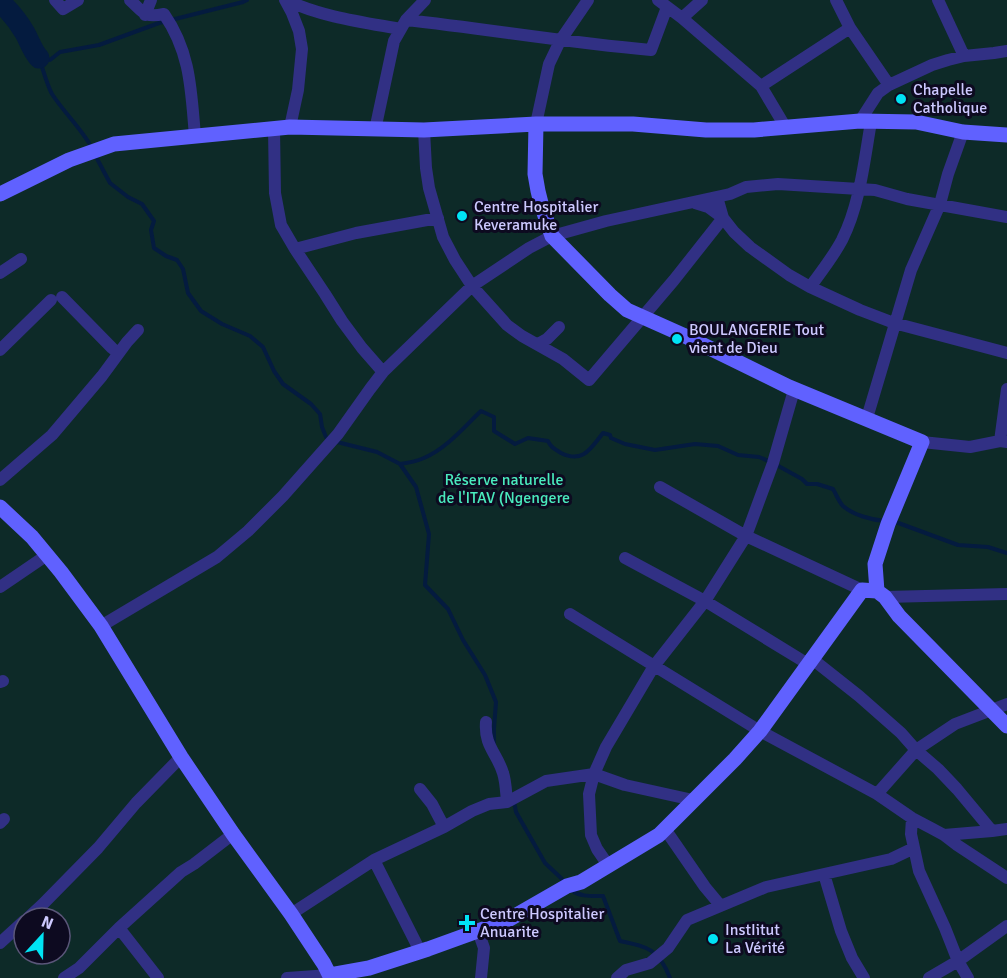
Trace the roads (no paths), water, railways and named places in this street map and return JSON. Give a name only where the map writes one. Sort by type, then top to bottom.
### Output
[{"type":"street","points":[[55,0],[63,9],[78,0]]},
{"type":"street","points":[[130,0],[145,15],[152,17],[164,14],[173,27],[190,74],[195,136]]},
{"type":"street","points":[[145,15],[151,0]]},
{"type":"street","points":[[285,0],[305,9],[337,17],[404,25],[476,28],[560,41],[651,50],[662,3],[761,86],[786,128]]},
{"type":"street","points":[[285,0],[296,22],[302,49],[298,90],[282,128],[275,193],[281,225],[342,321],[384,372]]},
{"type":"street","points":[[375,130],[394,41],[425,0]]},
{"type":"street","points":[[588,0],[560,41],[549,64],[536,124],[536,174],[542,207],[552,236],[610,295],[627,310],[794,390],[922,442],[970,447],[1003,442],[1007,389]]},
{"type":"street","points":[[682,18],[702,0]]},
{"type":"street","points":[[836,0],[850,28],[889,85]]},
{"type":"street","points":[[938,0],[964,56]]},
{"type":"street","points":[[761,86],[850,28]]},
{"type":"street","points":[[810,287],[841,241],[853,211],[859,189],[865,122],[878,93],[889,85],[932,65],[964,56],[1007,51]]},
{"type":"street","points":[[0,195],[69,160],[114,144],[282,128],[424,130],[536,124],[633,124],[706,130],[786,128],[865,122],[916,122],[963,132],[1007,135]]},
{"type":"street","points":[[424,130],[427,178],[443,237],[472,286],[507,325],[563,359],[589,380],[723,218]]},
{"type":"street","points":[[867,418],[911,270],[940,204],[963,132]]},
{"type":"street","points":[[101,626],[217,557],[248,531],[338,435],[384,372],[472,286],[529,248],[552,236],[606,221],[717,198],[746,187],[778,184],[875,190],[907,199],[1007,217]]},
{"type":"street","points":[[717,198],[723,218]]},
{"type":"street","points":[[694,203],[708,207],[723,218],[750,247],[810,287],[894,323],[1007,353]]},
{"type":"street","points":[[295,249],[356,233],[438,218]]},
{"type":"street","points":[[0,273],[21,260]]},
{"type":"street","points":[[0,350],[57,298],[118,353]]},
{"type":"street","points":[[538,344],[559,327]]},
{"type":"street","points":[[0,480],[52,435],[138,330]]},
{"type":"street","points":[[608,865],[591,835],[589,794],[594,774],[606,747],[654,666],[705,601],[746,536],[777,452],[794,390]]},
{"type":"street","points":[[287,978],[330,976],[369,968],[508,920],[567,886],[581,882],[659,835],[760,731],[862,590],[875,564],[888,524],[922,442]]},
{"type":"street","points":[[660,487],[746,536],[862,590],[881,594],[1007,594]]},
{"type":"street","points":[[0,507],[33,537],[101,626],[182,757],[233,834],[291,914],[330,976]]},
{"type":"street","points":[[0,587],[47,555]]},
{"type":"street","points":[[625,558],[809,661],[859,696],[938,769],[992,831]]},
{"type":"street","points":[[875,564],[881,594],[898,616],[1007,726]]},
{"type":"street","points":[[570,614],[760,731],[877,794],[912,818],[944,835],[1007,878]]},
{"type":"street","points":[[877,794],[916,750],[955,724],[1007,704]]},
{"type":"street","points":[[486,722],[485,731],[489,745],[503,772],[513,800]]},
{"type":"street","points":[[41,906],[182,757]]},
{"type":"street","points":[[291,914],[374,860],[472,811],[489,804],[513,800],[546,781],[594,774],[693,800]]},
{"type":"street","points":[[420,789],[432,804],[444,827]]},
{"type":"street","points":[[912,818],[911,834],[919,871],[958,961],[968,978]]},
{"type":"street","points":[[665,829],[705,888],[720,905]]},
{"type":"street","points":[[944,835],[1007,829]]},
{"type":"street","points":[[64,978],[79,968],[181,872],[233,834]]},
{"type":"street","points":[[617,978],[626,970],[650,963],[668,948],[687,920],[720,905],[766,887],[891,859],[914,848]]},
{"type":"street","points":[[374,860],[420,951]]},
{"type":"street","points":[[824,874],[841,931],[852,958],[864,978]]},
{"type":"street","points":[[929,978],[958,961],[1007,926]]},
{"type":"street","points":[[119,928],[158,978]]},
{"type":"street","points":[[478,931],[484,948],[481,978]]},
{"type":"street","points":[[0,943],[12,932]]},
{"type":"waterway","points":[[89,143],[52,94],[39,58],[50,60],[60,52],[99,45],[159,23],[247,0]]},
{"type":"waterway","points":[[0,2],[20,24],[39,58]]},
{"type":"waterway","points":[[95,155],[110,183],[128,197],[142,204],[154,221],[151,230],[154,248],[177,260],[183,269],[188,293],[201,311],[222,324],[250,336],[263,347],[283,384],[311,404],[320,414],[326,437],[377,452],[400,464],[416,487],[429,534],[425,585],[448,609],[463,640],[485,675],[496,702],[494,743]]},
{"type":"waterway","points":[[400,464],[421,459],[440,449],[481,411],[494,417],[494,431],[515,444],[528,438],[548,441],[561,453],[575,457],[586,453],[603,433],[625,444],[655,450],[695,444],[718,446],[738,455],[759,457],[802,479],[807,484],[817,484],[833,489],[842,504],[852,512],[885,521]]},
{"type":"waterway","points":[[893,521],[958,545],[988,547],[1007,553]]},
{"type":"waterway","points":[[514,801],[516,812],[545,863],[564,882]]},
{"type":"waterway","points":[[571,890],[582,895],[603,896],[620,941],[638,945],[657,955],[670,978]]},
{"type":"place","name":"Chapelle Catholique","points":[[901,99]]},
{"type":"place","name":"Centre Hospitalier Keveramuke","points":[[462,216]]},
{"type":"place","name":"BOULANGERIE Tout vient de Dieu","points":[[677,339]]},
{"type":"place","name":"Centre Hospitalier Anuarite","points":[[467,923]]},
{"type":"place","name":"InstIitut La Vérité","points":[[713,939]]},
{"type":"park label","name":"Réserve naturelle de l'ITAV (Ngengere","points":[[504,489]]}]
